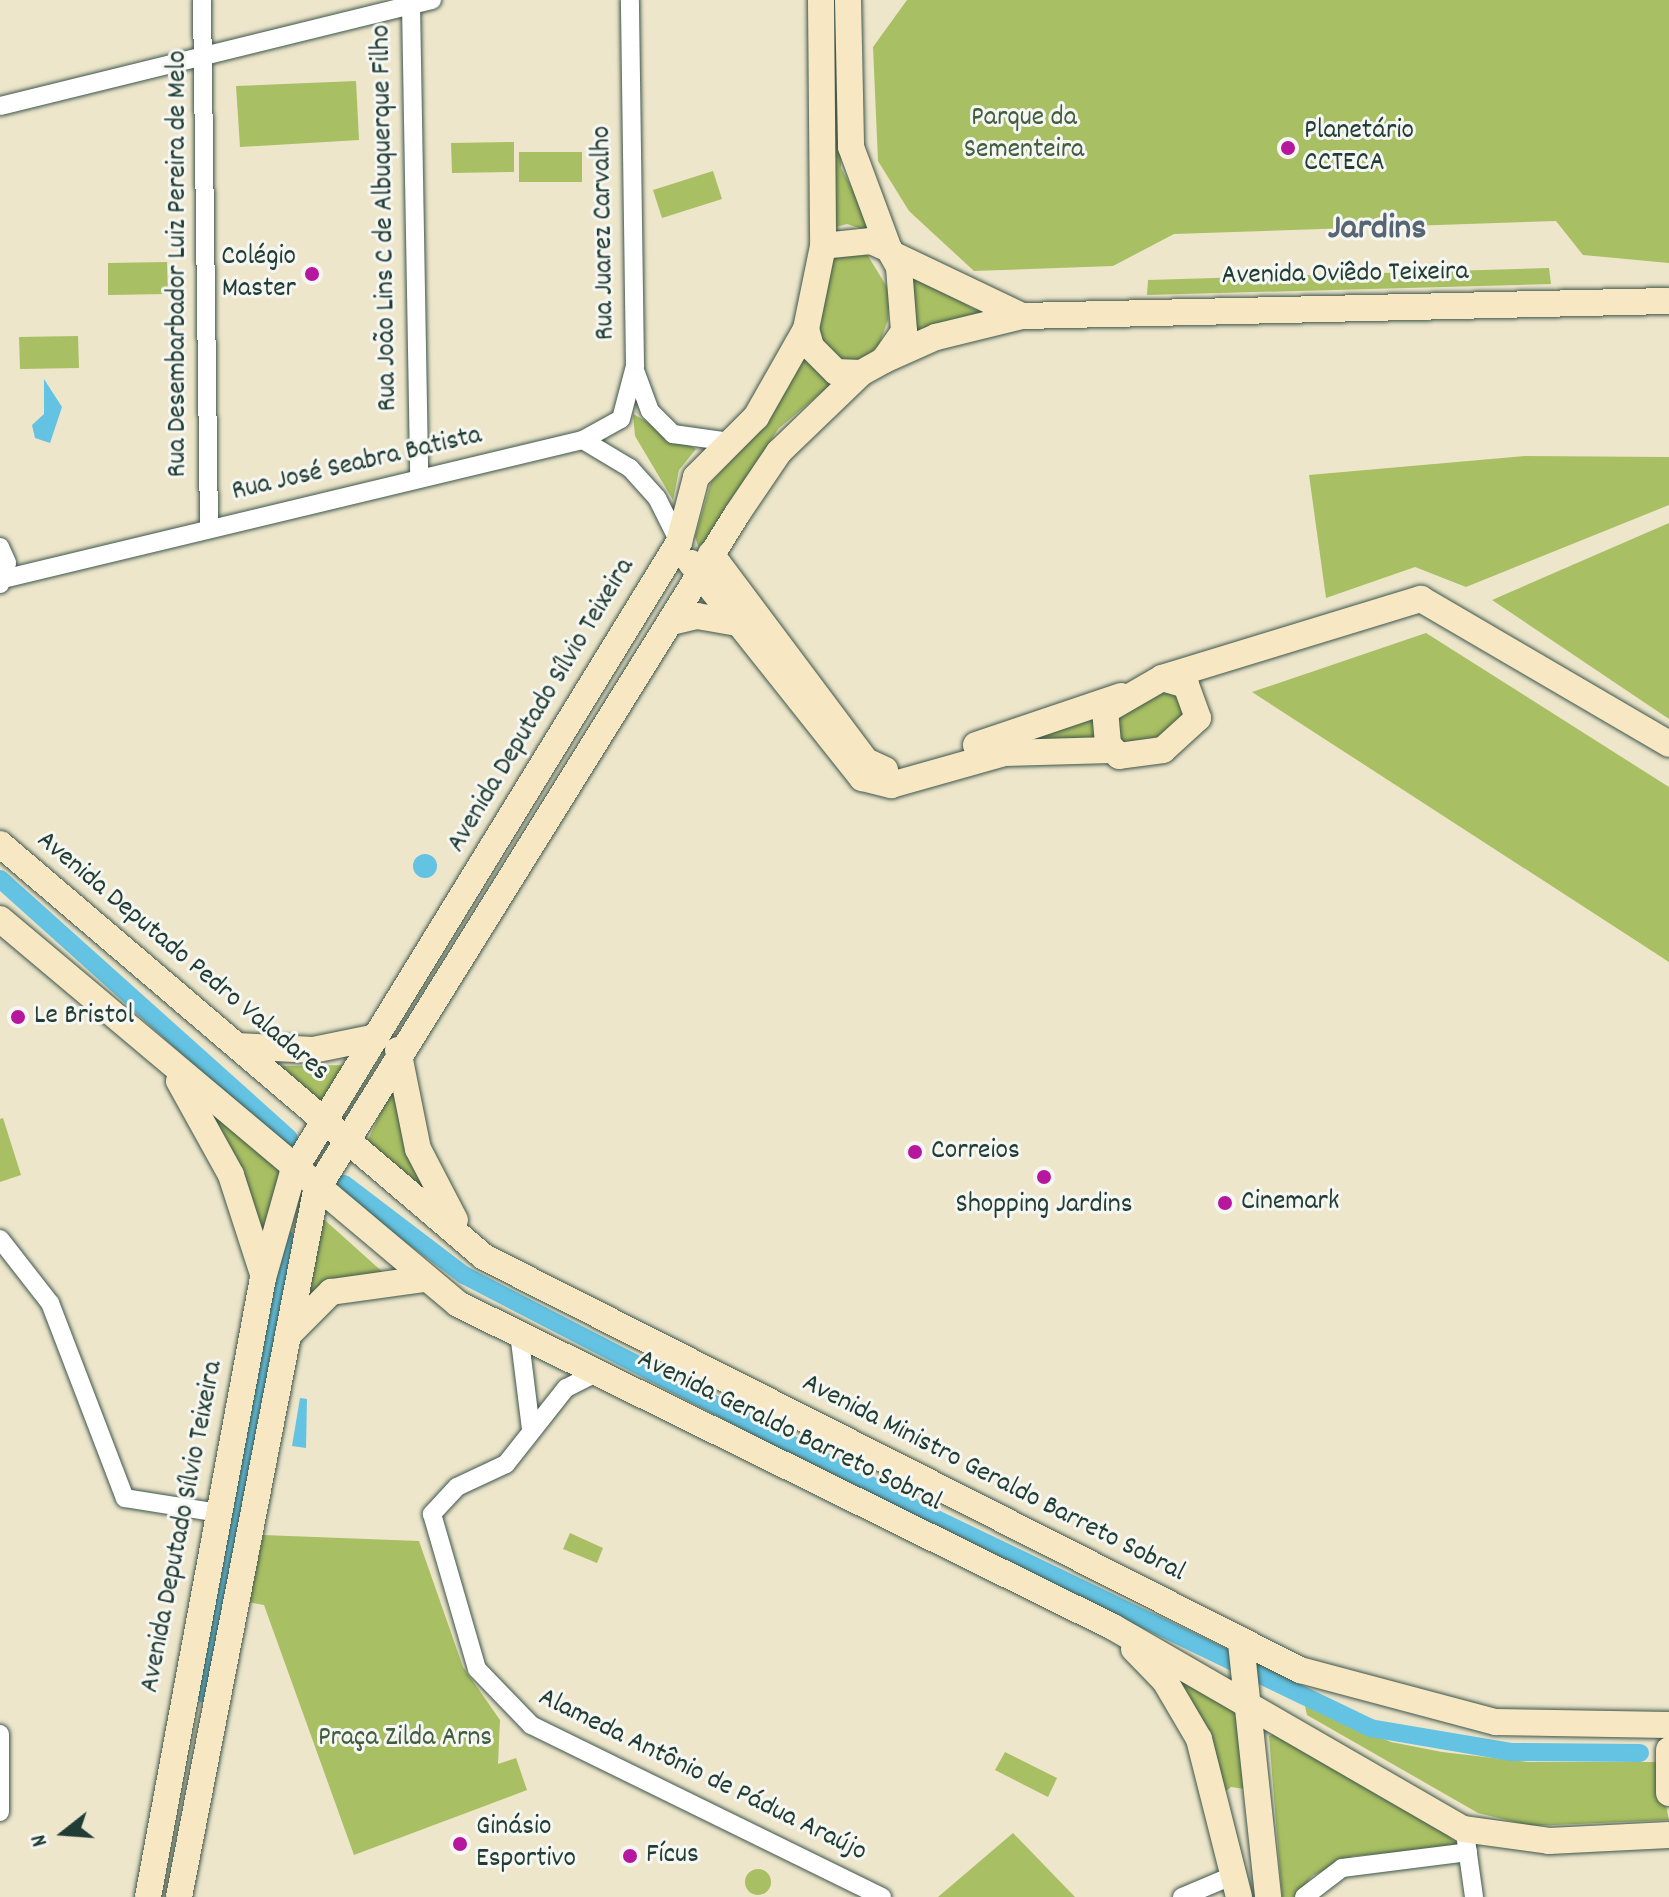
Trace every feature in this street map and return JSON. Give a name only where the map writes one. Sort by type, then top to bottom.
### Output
[{"type":"main road","points":[[821,0],[823,246],[806,329],[811,347],[836,372],[861,373],[884,360],[904,331],[906,311],[890,252],[851,147],[848,0]]},
{"type":"main road","points":[[823,246],[861,239],[890,252]]},
{"type":"main road","name":"Avenida Oviêdo Teixeira","points":[[890,252],[1022,316]]},
{"type":"main road","name":"Avenida Oviêdo Teixeira","points":[[884,360],[936,337],[1022,316],[1669,301]]},
{"type":"main road","name":"Avenida Deputado Sílvio Teixeira","points":[[316,1191],[346,1137],[388,1043],[679,542],[691,486],[772,394],[806,329]]},
{"type":"main road","name":"Avenida Deputado Sílvio Teixeira","points":[[148,1897],[263,1278],[293,1172],[323,1118],[388,1043],[671,622],[779,452],[861,373]]},
{"type":"main road","points":[[679,542],[705,565],[877,769],[904,769],[1121,696],[1162,678],[1421,599],[1669,744]]},
{"type":"main road","points":[[705,565],[737,623],[837,755],[879,785],[1005,753],[1111,750],[1133,759],[1175,744],[1198,718],[1198,704],[1186,685],[1162,678]]},
{"type":"main road","points":[[671,622],[697,616],[737,623]]},
{"type":"main road","points":[[1198,704],[1240,656]]},
{"type":"main road","points":[[1111,750],[1103,717],[1121,696]]},
{"type":"main road","name":"Avenida Deputado Pedro Valadares","points":[[0,844],[346,1137]]},
{"type":"main road","points":[[0,861],[32,872]]},
{"type":"main road","points":[[0,919],[293,1172]]},
{"type":"main road","points":[[237,1046],[313,1050],[388,1043],[428,1177],[484,1257]]},
{"type":"main road","points":[[169,1064],[231,1175],[263,1278]]},
{"type":"main road","name":"Avenida Ministro Geraldo Barreto Sobral","points":[[346,1137],[484,1257],[1242,1649],[1350,1688],[1496,1722],[1669,1725]]},
{"type":"main road","name":"Avenida Geraldo Barreto Sobral","points":[[293,1172],[423,1279],[519,1333],[594,1374],[1113,1627],[1248,1698]]},
{"type":"main road","points":[[179,1897],[316,1191]]},
{"type":"main road","points":[[286,1338],[331,1292],[423,1279]]},
{"type":"main road","points":[[1113,1627],[1184,1709],[1219,1804],[1236,1886]]},
{"type":"main road","points":[[1242,1649],[1268,1897]]},
{"type":"main road","points":[[1248,1698],[1466,1840],[1549,1841],[1669,1835]]},
{"type":"main road","points":[[1669,1750],[1669,1793]]},
{"type":"main road","points":[[1219,1804],[1235,1794],[1258,1798]]},
{"type":"street","name":"Rua Desembarbador Luiz Pereira de Melo","points":[[202,0],[206,56],[209,528]]},
{"type":"street","points":[[0,106],[432,0]]},
{"type":"street","name":"Rua Juarez Carvalho","points":[[583,440],[621,419],[635,366],[630,0]]},
{"type":"street","name":"Rua João Lins C de Albuquerque Filho","points":[[411,5],[419,478]]},
{"type":"street","points":[[635,366],[660,424],[691,441],[731,442]]},
{"type":"street","points":[[583,440],[630,468],[657,498],[679,542]]},
{"type":"street","name":"Rua José Seabra Batista","points":[[2,582],[209,528],[583,440]]},
{"type":"street","points":[[0,547],[2,582]]},
{"type":"street","points":[[0,1239],[50,1303],[125,1498],[152,1508],[219,1513]]},
{"type":"street","points":[[519,1333],[531,1430]]},
{"type":"street","name":"Alameda Antônio de Pádua Araújo","points":[[594,1374],[566,1388],[506,1464],[457,1487],[432,1514],[463,1631],[496,1697],[531,1725],[882,1897]]},
{"type":"street","points":[[0,1734],[0,1812]]},
{"type":"street","points":[[1304,1897],[1342,1868],[1466,1840],[1474,1897]]},
{"type":"street","points":[[1182,1897],[1236,1886]]},
{"type":"green space","points":[[826,0],[839,0],[841,168],[877,234],[847,224],[829,229]]},
{"type":"green space","name":"Parque da Sementeira","points":[[907,0],[1669,0],[1669,263],[1583,255],[1556,221],[1174,234],[1113,266],[974,271],[909,211],[878,161],[873,47]]},
{"type":"green space","points":[[356,81],[359,140],[240,147],[236,86]]},
{"type":"green space","points":[[514,142],[514,172],[452,173],[451,143]]},
{"type":"green space","points":[[519,152],[582,152],[582,182],[519,182]]},
{"type":"green space","points":[[713,171],[722,199],[662,218],[653,190]]},
{"type":"green space","points":[[865,251],[890,292],[888,320],[879,345],[861,363],[843,365],[823,355],[816,318],[826,259]]},
{"type":"green space","points":[[167,262],[168,294],[108,295],[108,263]]},
{"type":"green space","points":[[903,266],[972,308],[987,315],[906,337]]},
{"type":"green space","points":[[1549,268],[1551,284],[1147,295],[1148,280]]},
{"type":"green space","points":[[78,336],[79,368],[20,369],[19,337]]},
{"type":"green space","points":[[804,351],[835,381],[778,429],[701,554],[695,537],[711,482],[766,423]]},
{"type":"green space","points":[[633,414],[696,449],[679,470],[673,500],[635,436]]},
{"type":"green space","points":[[1525,456],[1669,457],[1669,505],[1466,587],[1415,567],[1326,598],[1309,475]]},
{"type":"green space","points":[[1669,523],[1669,719],[1492,600]]},
{"type":"green space","points":[[1426,633],[1669,787],[1669,962],[1252,692]]},
{"type":"green space","points":[[1168,685],[1195,712],[1141,756],[1112,734],[1125,700]]},
{"type":"green space","points":[[1095,708],[1098,741],[1027,743]]},
{"type":"green space","points":[[353,1065],[322,1106],[272,1066]]},
{"type":"green space","points":[[396,1080],[422,1189],[367,1142]]},
{"type":"green space","points":[[203,1106],[285,1174],[258,1248]]},
{"type":"green space","points":[[3,1118],[21,1175],[0,1182],[0,1119]]},
{"type":"green space","points":[[318,1214],[396,1284],[357,1290],[296,1323]]},
{"type":"green space","points":[[570,1533],[603,1548],[597,1563],[563,1549]]},
{"type":"green space","name":"Praça Zilda Arns","points":[[263,1535],[419,1541],[463,1667],[500,1720],[498,1764],[516,1758],[527,1790],[354,1855],[264,1605],[248,1602]]},
{"type":"green space","points":[[1169,1671],[1241,1708],[1251,1790],[1231,1787],[1221,1795]]},
{"type":"green space","points":[[1305,1706],[1391,1742],[1442,1752],[1528,1762],[1657,1762],[1669,1820],[1531,1826],[1478,1813],[1307,1715]]},
{"type":"green space","points":[[1279,1732],[1433,1821],[1460,1847],[1353,1856],[1312,1876],[1295,1897],[1282,1897],[1269,1736]]},
{"type":"green space","points":[[1005,1752],[1057,1778],[1048,1797],[995,1770]]},
{"type":"green space","points":[[1013,1833],[1075,1897],[938,1897]]},
{"type":"green space","points":[[758,1869],[767,1873],[771,1882],[767,1891],[758,1895],[749,1891],[745,1882],[749,1873]]},
{"type":"water","points":[[44,379],[62,407],[50,443],[35,438],[32,425],[44,414]]},
{"type":"water","points":[[425,854],[434,857],[437,866],[434,875],[425,878],[416,875],[413,866],[416,857]]},
{"type":"water","points":[[300,1398],[307,1399],[306,1448],[292,1446]]},
{"type":"waterway","points":[[0,879],[289,1138]]},
{"type":"waterway","points":[[344,1184],[464,1275],[928,1515],[1370,1728],[1512,1752],[1640,1753]]},
{"type":"waterway","points":[[205,1694],[286,1239]]},
{"type":"place","name":"Planetário CCTECA","points":[[1288,148]]},
{"type":"place","name":"Colégio Master","points":[[312,274]]},
{"type":"place","name":"Le Bristol","points":[[18,1017]]},
{"type":"place","name":"Correios","points":[[915,1152]]},
{"type":"place","name":"Shopping Jardins","points":[[1044,1177]]},
{"type":"place","name":"Cinemark","points":[[1225,1203]]},
{"type":"place","name":"Ginásio Esportivo","points":[[460,1844]]},
{"type":"place","name":"Fícus","points":[[630,1856]]},
{"type":"district","name":"Jardins","points":[[1377,231]]}]
